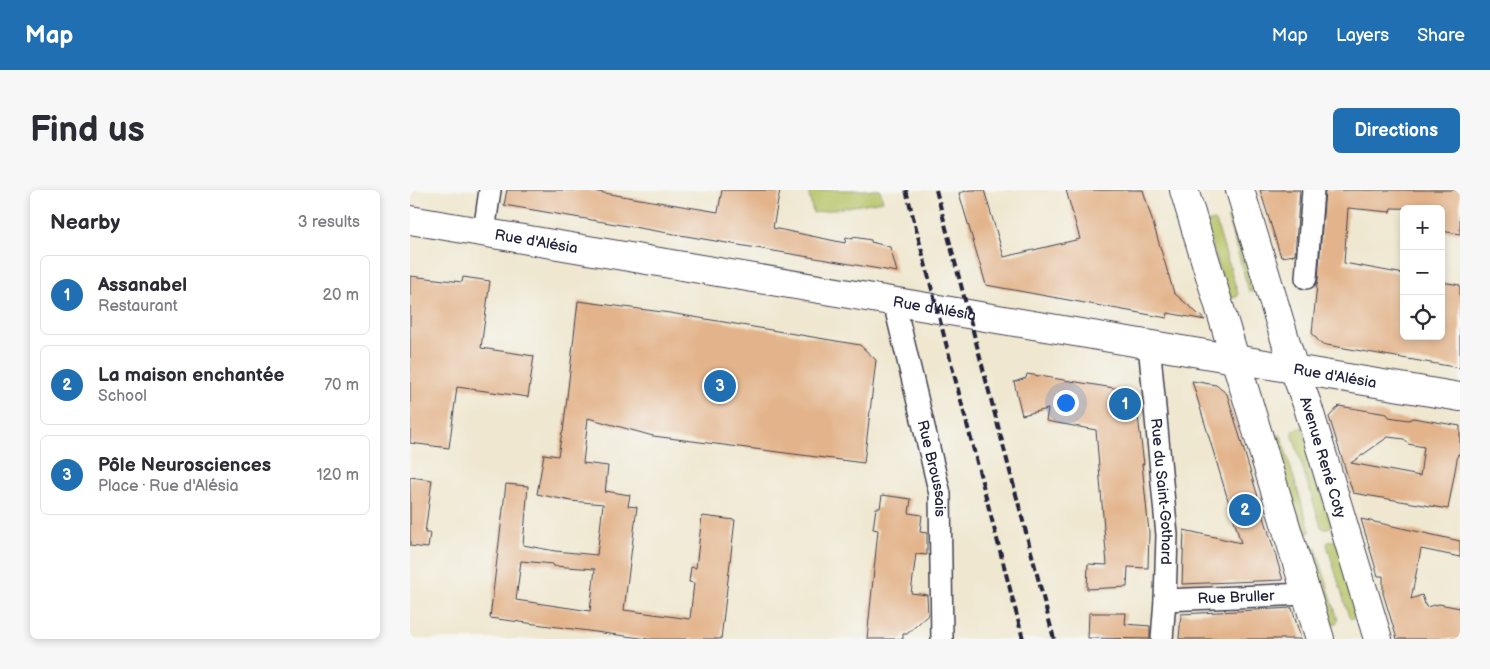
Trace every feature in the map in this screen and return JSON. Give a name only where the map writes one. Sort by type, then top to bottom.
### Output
[{"type":"main road","points":[[1184,190],[1320,639]]},
{"type":"main road","name":"Avenue René Coty","points":[[1240,190],[1378,639]]},
{"type":"main road","name":"Rue d'Alésia","points":[[410,220],[1460,397]]},
{"type":"street","points":[[484,232],[490,190]]},
{"type":"street","points":[[1306,278],[1313,190]]},
{"type":"street","name":"Rue Broussais","points":[[894,302],[940,494],[942,639]]},
{"type":"street","name":"Rue du Saint-Gothard","points":[[1149,344],[1167,535],[1166,600],[1162,639]]},
{"type":"street","name":"Rue Bruller","points":[[1166,600],[1307,594]]},
{"type":"green space","points":[[808,190],[880,190],[883,201],[813,213]]},
{"type":"green space","points":[[1238,213],[1261,289],[1252,292],[1249,291],[1228,219],[1229,216]]},
{"type":"green space","points":[[1216,222],[1238,294],[1237,297],[1228,299],[1205,223]]},
{"type":"green space","points":[[1303,427],[1332,526],[1324,529],[1321,527],[1292,433],[1294,430]]},
{"type":"green space","points":[[1281,436],[1310,531],[1301,536],[1270,437]]},
{"type":"green space","points":[[1337,540],[1360,616],[1351,619],[1327,545],[1328,542]]},
{"type":"green space","points":[[1316,548],[1338,620],[1336,623],[1328,626],[1304,550]]},
{"type":"building","points":[[507,190],[586,190],[718,212],[722,190],[780,190],[773,228],[845,243],[846,237],[871,240],[871,242],[890,247],[897,272],[504,205]]},
{"type":"building","points":[[970,190],[984,190],[1004,257],[1080,239],[1066,190],[1143,190],[1174,293],[1205,320],[1168,313],[1167,318],[986,285],[959,193]]},
{"type":"building","points":[[1260,190],[1300,190],[1295,255],[1281,257]]},
{"type":"building","points":[[1325,190],[1460,190],[1460,234],[1445,232],[1445,205],[1400,205],[1400,208],[1391,208],[1390,212],[1348,208],[1344,263],[1400,273],[1400,340],[1445,340],[1445,283],[1460,285],[1460,368],[1321,344],[1312,333]]},
{"type":"building","points":[[410,276],[462,282],[463,277],[490,281],[481,348],[534,356],[528,397],[457,387],[449,448],[410,443]]},
{"type":"building","points":[[578,301],[670,313],[860,345],[876,360],[864,463],[653,436],[588,418],[583,463],[608,466],[605,491],[630,495],[628,506],[637,507],[624,610],[690,619],[694,583],[689,582],[691,567],[696,568],[702,516],[735,520],[721,639],[648,639],[490,618],[506,484],[528,486],[523,545],[555,551],[597,555],[603,504],[571,501],[537,494],[544,454],[558,456],[563,432]],"holes":[[[521,561],[553,564],[553,566],[595,569],[590,611],[516,600]]]},
{"type":"building","points":[[1027,374],[1120,389],[1118,398],[1136,401],[1144,464],[1142,464],[1149,532],[1148,568],[1128,567],[1127,587],[1087,589],[1088,564],[1107,565],[1096,430],[1046,421],[1048,409],[1022,415],[1014,382],[1026,378]]},
{"type":"building","points":[[1192,381],[1216,385],[1227,394],[1283,580],[1182,584],[1184,530],[1241,543]]},
{"type":"building","points":[[1339,406],[1387,414],[1389,417],[1409,420],[1413,418],[1460,426],[1460,455],[1458,454],[1448,509],[1353,493],[1329,417]],"holes":[[[1388,437],[1404,439],[1408,444],[1424,447],[1420,476],[1351,463]]]},
{"type":"building","points":[[410,477],[432,480],[425,533],[430,533],[428,548],[410,546]]},
{"type":"building","points":[[882,495],[911,499],[909,513],[922,515],[920,532],[927,533],[927,555],[916,554],[911,593],[927,595],[928,615],[907,634],[903,634],[903,639],[867,639],[878,530],[873,529],[876,508],[880,508]]},
{"type":"building","points":[[1361,519],[1460,541],[1460,557],[1421,549],[1411,599],[1422,595],[1426,607],[1439,604],[1460,608],[1460,639],[1397,639],[1383,593],[1383,576],[1378,576]]},
{"type":"building","points":[[1292,608],[1301,639],[1179,639],[1181,614]]},
{"type":"building","points":[[1089,613],[1126,613],[1125,624],[1150,626],[1150,639],[1088,638]]},
{"type":"railway","points":[[906,190],[1023,639]]},
{"type":"railway","points":[[936,190],[1054,639]]},
{"type":"place","name":"Pôle Neurosciences","points":[[720,386]]},
{"type":"place","name":"Assanabel","points":[[1125,404]]},
{"type":"place","name":"La maison enchantée","points":[[1245,510]]}]
